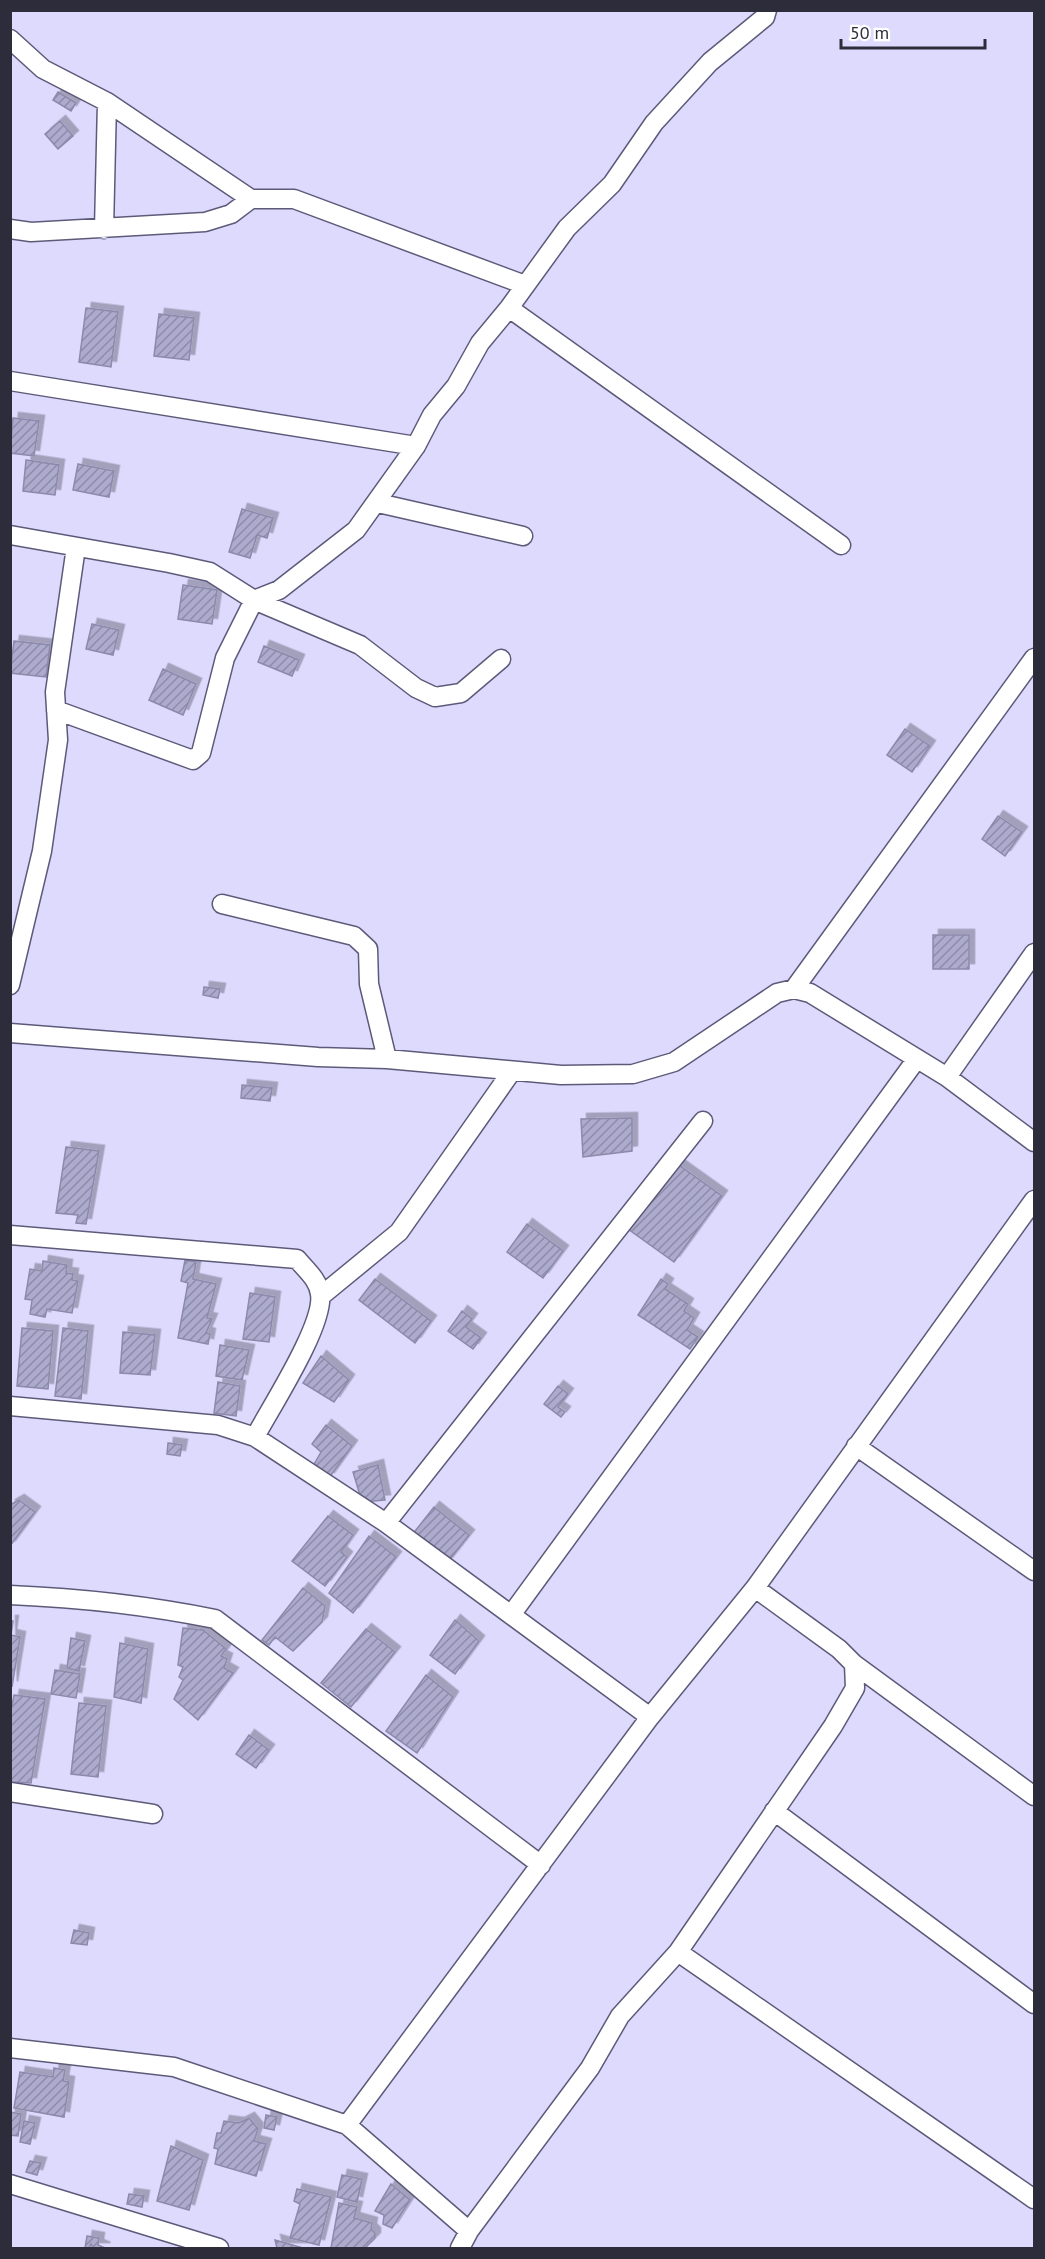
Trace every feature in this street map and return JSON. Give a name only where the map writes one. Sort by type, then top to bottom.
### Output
[{"type":"street","points":[[56,710],[193,760],[201,753],[225,658],[254,600],[279,590],[356,530],[378,504],[416,446],[432,415],[456,386],[480,343],[509,308],[567,228],[612,183],[654,123],[710,62],[765,17],[767,10]]},
{"type":"street","points":[[10,39],[43,69],[107,102],[251,199],[294,199],[525,285]]},
{"type":"street","points":[[104,229],[107,102]]},
{"type":"street","points":[[10,229],[31,232],[206,222],[231,214],[251,199]]},
{"type":"street","points":[[509,308],[842,545]]},
{"type":"street","points":[[10,381],[416,446]]},
{"type":"street","points":[[378,504],[523,536]]},
{"type":"street","points":[[10,535],[210,572],[254,600],[360,645],[416,688],[435,697],[461,693],[501,659]]},
{"type":"street","points":[[10,985],[42,851],[58,740],[56,680],[76,547]]},
{"type":"street","points":[[794,989],[1035,658]]},
{"type":"street","points":[[222,904],[354,936],[368,949],[369,984],[387,1059]]},
{"type":"street","points":[[947,1077],[1035,953]]},
{"type":"street","points":[[10,1034],[318,1057],[387,1059],[561,1075],[633,1074],[674,1062],[777,993],[794,989],[810,993],[947,1077],[1035,1142]]},
{"type":"street","points":[[511,1615],[916,1060]]},
{"type":"street","points":[[321,1296],[399,1232],[512,1071]]},
{"type":"street","points":[[386,1523],[703,1121]]},
{"type":"street","points":[[347,2125],[650,1717],[755,1588],[1035,1200]]},
{"type":"street","points":[[10,1235],[297,1259],[317,1282],[321,1296],[318,1320],[255,1437]]},
{"type":"street","points":[[10,1406],[218,1425],[255,1437],[386,1523],[650,1717]]},
{"type":"street","points":[[856,1446],[1035,1571]]},
{"type":"street","points":[[755,1588],[839,1649],[854,1664],[1035,1796]]},
{"type":"street","points":[[10,1595],[148,1605],[215,1619],[541,1865]]},
{"type":"street","points":[[460,2248],[470,2231],[590,2068],[620,2016],[678,1952],[833,1726],[855,1688],[854,1664]]},
{"type":"street","points":[[10,1792],[153,1814]]},
{"type":"street","points":[[774,1811],[1035,2004]]},
{"type":"street","points":[[678,1952],[1035,2199]]},
{"type":"street","points":[[10,2048],[174,2067],[347,2125],[470,2231]]},
{"type":"street","points":[[10,2184],[219,2248]]},
{"type":"building","points":[[58,92],[76,103],[71,111],[53,100]]},
{"type":"building","points":[[60,121],[73,136],[58,149],[45,134]]},
{"type":"building","points":[[86,308],[118,312],[111,367],[79,362]]},
{"type":"building","points":[[159,314],[194,318],[189,360],[154,356]]},
{"type":"building","points":[[13,418],[39,421],[34,456],[10,453]]},
{"type":"building","points":[[26,460],[59,465],[55,495],[23,491]]},
{"type":"building","points":[[78,464],[114,471],[109,497],[73,490]]},
{"type":"building","points":[[242,509],[273,518],[267,538],[257,535],[250,558],[229,552]]},
{"type":"building","points":[[183,585],[217,590],[212,624],[178,619]]},
{"type":"building","points":[[92,624],[119,630],[113,655],[86,649]]},
{"type":"building","points":[[14,641],[50,645],[46,677],[10,673]]},
{"type":"building","points":[[264,646],[299,660],[292,676],[258,662]]},
{"type":"building","points":[[163,669],[196,684],[183,715],[149,700]]},
{"type":"building","points":[[905,729],[930,746],[912,772],[887,755]]},
{"type":"building","points":[[998,816],[1022,832],[1005,856],[982,839]]},
{"type":"building","points":[[933,935],[969,935],[969,969],[933,969]]},
{"type":"building","points":[[204,987],[220,989],[218,998],[203,995]]},
{"type":"building","points":[[242,1085],[272,1088],[270,1101],[241,1098]]},
{"type":"building","points":[[632,1118],[632,1151],[583,1157],[581,1119]]},
{"type":"building","points":[[66,1147],[99,1151],[86,1224],[76,1223],[78,1215],[56,1213]]},
{"type":"building","points":[[676,1163],[722,1196],[674,1262],[628,1229]]},
{"type":"building","points":[[527,1224],[563,1251],[543,1278],[507,1252]]},
{"type":"building","points":[[185,1260],[196,1262],[193,1279],[216,1284],[207,1318],[212,1319],[206,1333],[210,1334],[208,1344],[178,1338],[188,1283],[181,1281]]},
{"type":"building","points":[[43,1261],[67,1265],[66,1273],[73,1274],[72,1280],[78,1281],[72,1313],[47,1309],[45,1317],[30,1314],[32,1300],[25,1299],[30,1269],[42,1271]]},
{"type":"building","points":[[375,1279],[431,1321],[415,1343],[359,1300]]},
{"type":"building","points":[[661,1279],[668,1284],[665,1289],[688,1304],[684,1311],[694,1318],[687,1330],[698,1337],[690,1349],[638,1315]]},
{"type":"building","points":[[250,1293],[275,1297],[269,1342],[243,1339]]},
{"type":"building","points":[[462,1311],[472,1319],[466,1327],[481,1338],[473,1349],[448,1331]]},
{"type":"building","points":[[22,1328],[53,1331],[48,1389],[17,1386]]},
{"type":"building","points":[[63,1328],[88,1331],[81,1399],[55,1396]]},
{"type":"building","points":[[123,1332],[155,1335],[150,1375],[120,1373]]},
{"type":"building","points":[[220,1345],[249,1350],[242,1380],[216,1376]]},
{"type":"building","points":[[321,1356],[349,1380],[334,1402],[303,1383]]},
{"type":"building","points":[[218,1382],[240,1386],[236,1416],[214,1413]]},
{"type":"building","points":[[558,1386],[568,1394],[558,1407],[565,1412],[561,1417],[544,1404]]},
{"type":"building","points":[[326,1425],[352,1446],[329,1478],[313,1466],[321,1452],[312,1444]]},
{"type":"building","points":[[168,1443],[182,1445],[180,1456],[167,1454]]},
{"type":"building","points":[[378,1465],[385,1500],[362,1502],[353,1472]]},
{"type":"building","points":[[19,1500],[35,1512],[10,1546],[10,1505]]},
{"type":"building","points":[[434,1507],[469,1535],[447,1563],[412,1535]]},
{"type":"building","points":[[328,1516],[353,1535],[341,1552],[347,1557],[325,1586],[292,1561]]},
{"type":"building","points":[[369,1536],[396,1557],[353,1613],[329,1593]]},
{"type":"building","points":[[303,1588],[325,1606],[322,1622],[293,1651],[275,1637],[269,1645],[262,1640]]},
{"type":"building","points":[[455,1620],[479,1641],[455,1674],[430,1655]]},
{"type":"building","points":[[10,1621],[13,1621],[11,1635],[20,1637],[12,1687]]},
{"type":"building","points":[[183,1628],[203,1630],[226,1649],[221,1656],[227,1659],[224,1668],[233,1673],[198,1720],[174,1699],[183,1680],[179,1677],[183,1667],[178,1665]]},
{"type":"building","points":[[366,1629],[395,1652],[351,1707],[321,1683]]},
{"type":"building","points":[[71,1638],[85,1641],[79,1671],[67,1668]]},
{"type":"building","points":[[120,1643],[148,1649],[141,1703],[114,1697]]},
{"type":"building","points":[[55,1670],[80,1674],[76,1698],[51,1694]]},
{"type":"building","points":[[426,1675],[453,1697],[417,1753],[386,1731]]},
{"type":"building","points":[[14,1695],[45,1699],[31,1783],[10,1782],[10,1716]]},
{"type":"building","points":[[79,1703],[106,1706],[98,1777],[71,1774]]},
{"type":"building","points":[[249,1735],[269,1750],[256,1768],[236,1754]]},
{"type":"building","points":[[74,1930],[89,1933],[87,1945],[71,1943]]},
{"type":"building","points":[[54,2068],[65,2070],[63,2081],[69,2082],[64,2117],[14,2108],[20,2072],[53,2077]]},
{"type":"building","points":[[10,2112],[21,2114],[18,2136],[10,2135]]},
{"type":"building","points":[[266,2115],[277,2117],[274,2130],[264,2128]]},
{"type":"building","points":[[249,2118],[258,2129],[254,2141],[266,2144],[256,2176],[215,2164],[218,2149],[214,2148],[217,2133],[221,2133],[224,2121],[239,2123]]},
{"type":"building","points":[[24,2121],[35,2123],[30,2144],[20,2142]]},
{"type":"building","points":[[171,2146],[203,2160],[189,2210],[157,2201]]},
{"type":"building","points":[[30,2161],[41,2163],[37,2175],[26,2172]]},
{"type":"building","points":[[342,2175],[362,2179],[357,2202],[337,2197]]},
{"type":"building","points":[[391,2184],[410,2200],[392,2228],[383,2224],[384,2215],[375,2211]]},
{"type":"building","points":[[297,2189],[331,2197],[319,2245],[290,2238],[300,2204],[294,2201]]},
{"type":"building","points":[[129,2194],[144,2196],[142,2207],[127,2204]]},
{"type":"building","points":[[339,2203],[357,2207],[354,2218],[372,2223],[371,2229],[375,2233],[375,2238],[365,2248],[331,2248]]},
{"type":"building","points":[[87,2236],[99,2238],[98,2245],[105,2248],[93,2248],[91,2244],[89,2248],[85,2248]]},
{"type":"building","points":[[275,2240],[303,2248],[277,2248]]}]
